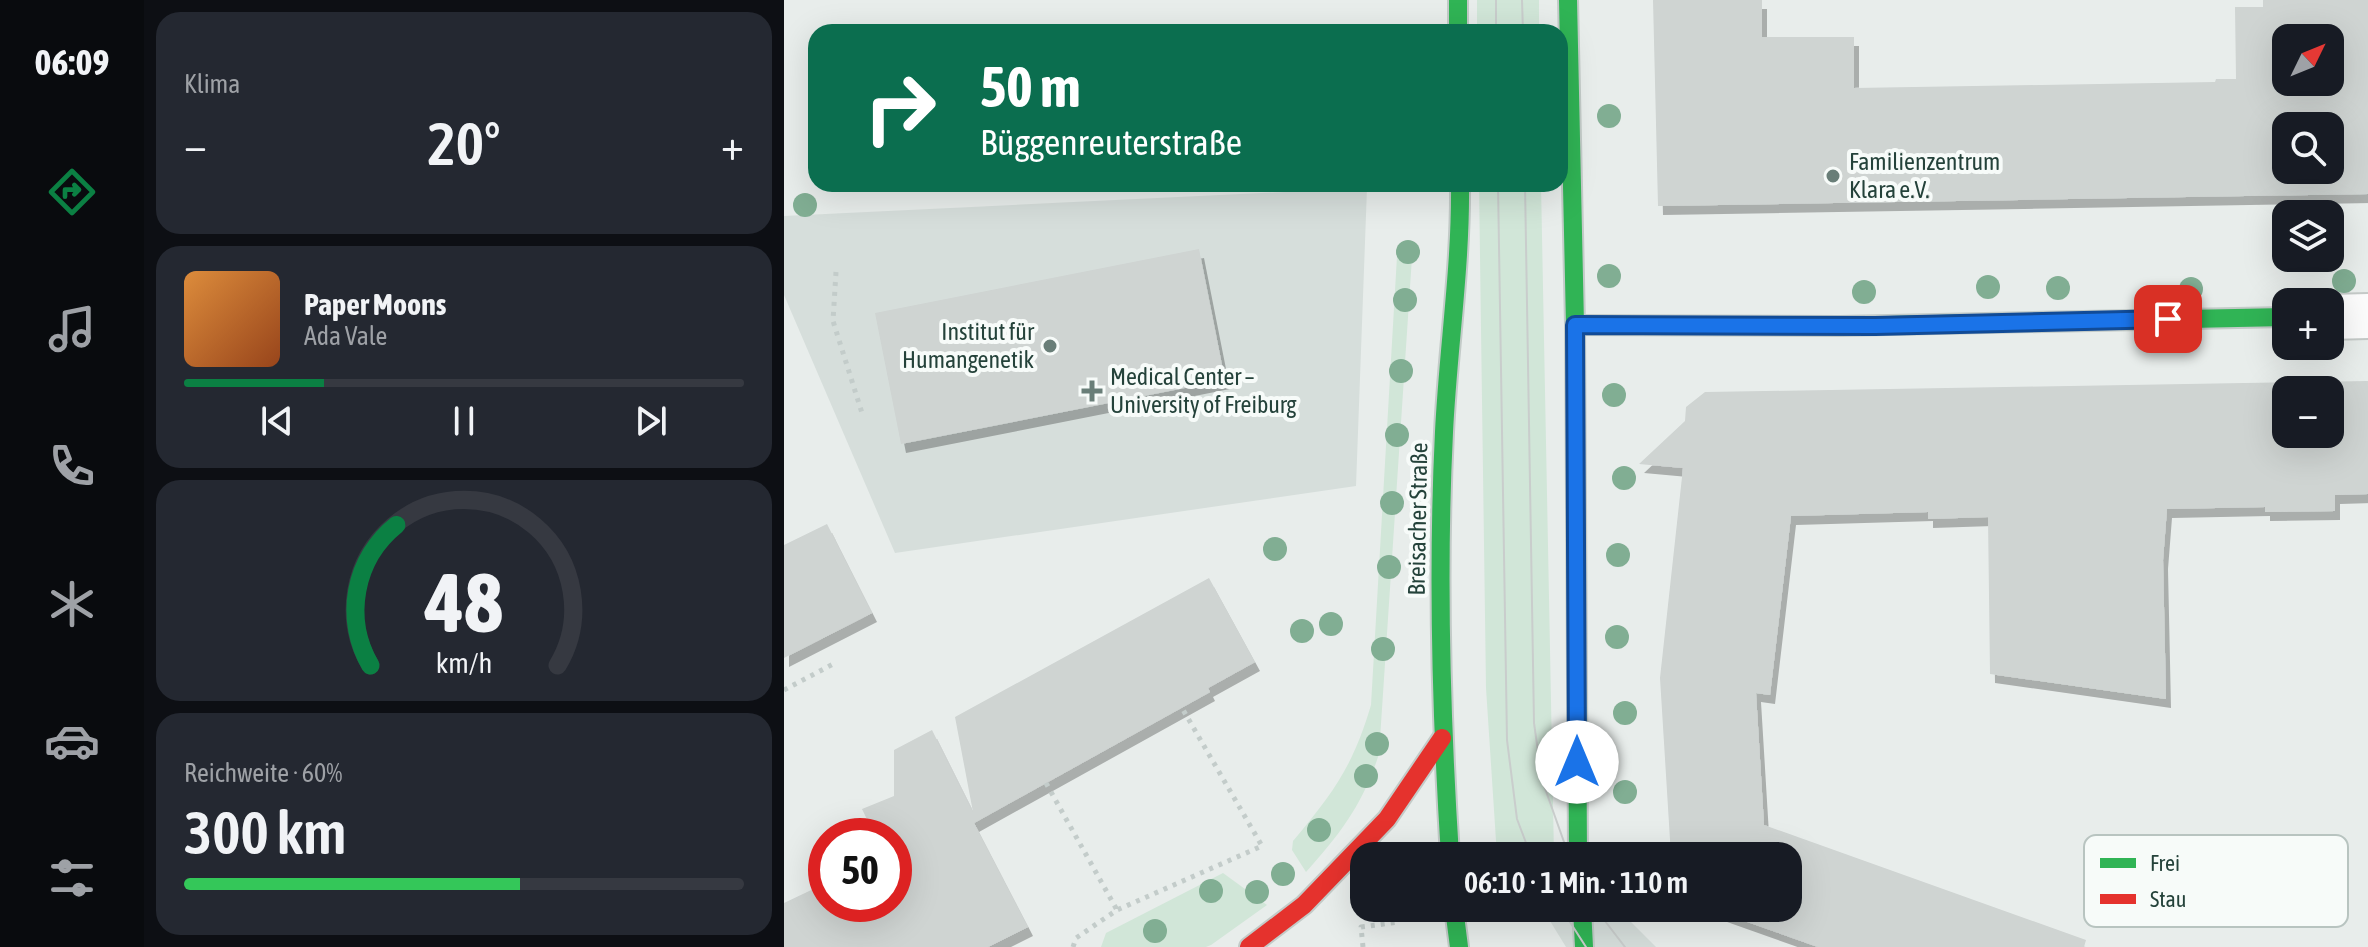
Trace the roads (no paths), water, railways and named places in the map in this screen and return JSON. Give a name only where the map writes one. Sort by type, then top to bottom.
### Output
[{"type":"main road","points":[[1458,0],[1458,24]]},
{"type":"main road","points":[[1568,0],[1575,325],[1578,842]]},
{"type":"main road","name":"Breisacher Straße","points":[[1449,842],[1442,738],[1440,583],[1443,446],[1461,220],[1460,192]]},
{"type":"main road","points":[[1575,325],[1875,326],[2272,317]]},
{"type":"main road","points":[[1249,947],[1304,905],[1387,819],[1442,738]]},
{"type":"main road","points":[[1456,922],[1459,947]]},
{"type":"main road","points":[[1583,922],[1584,947]]},
{"type":"street","points":[[2344,317],[2368,316]]},
{"type":"tram line","points":[[1496,0],[1496,24]]},
{"type":"tram line","points":[[1522,0],[1523,24]]},
{"type":"tram line","points":[[1498,192],[1507,740],[1517,819],[1526,842]]},
{"type":"tram line","points":[[1525,192],[1534,723],[1542,780],[1564,842]]},
{"type":"tram line","points":[[1570,922],[1586,947]]},
{"type":"tram line","points":[[1606,922],[1625,947]]},
{"type":"place","name":"Familienzentrum Klara e.V.","points":[[1833,176]]},
{"type":"place","name":"Institut für Humangenetik","points":[[1050,346]]},
{"type":"place","name":"Medical Center – University of Freiburg","points":[[1092,391]]}]
